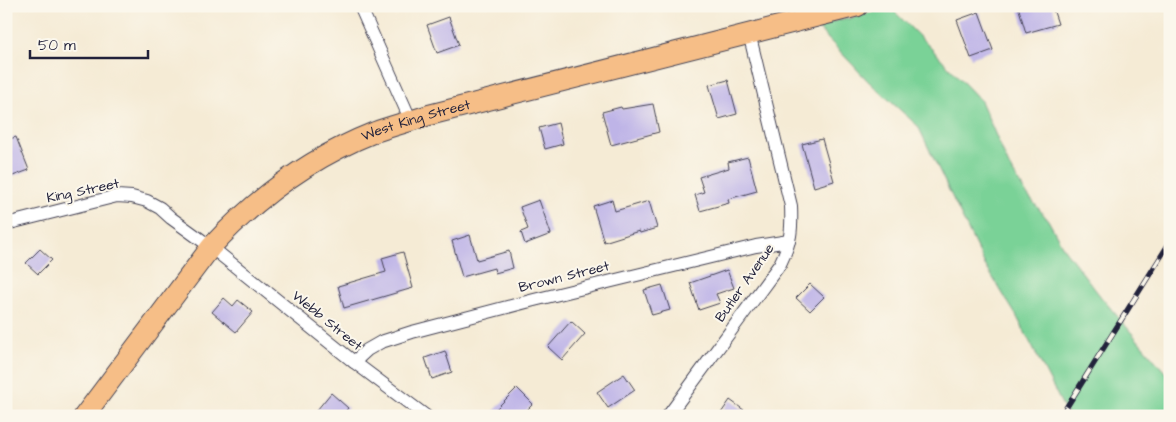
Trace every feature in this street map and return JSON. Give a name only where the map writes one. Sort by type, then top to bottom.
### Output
[{"type":"main road","name":"West King Street","points":[[84,416],[211,247],[225,232],[254,204],[286,180],[338,148],[375,132],[429,115],[854,7]]},
{"type":"street","points":[[360,6],[411,121]]},
{"type":"street","name":"Butler Avenue","points":[[668,416],[780,264],[787,250],[792,228],[791,206],[749,33]]},
{"type":"street","name":"King Street","points":[[6,224],[103,199],[118,196],[132,197],[160,208],[211,247]]},
{"type":"street","name":"Brown Street","points":[[354,362],[367,350],[381,342],[412,332],[746,248],[789,241]]},
{"type":"street","name":"Webb Street","points":[[211,247],[354,362],[426,416]]},
{"type":"green space","points":[[890,7],[981,101],[1009,166],[1025,192],[1048,220],[1064,249],[1101,297],[1170,378],[1170,416],[1068,416],[1016,315],[985,265],[918,126],[869,82],[816,26]]},
{"type":"building","points":[[1018,6],[1052,6],[1058,24],[1026,33]]},
{"type":"building","points":[[979,12],[993,50],[971,58],[957,20]]},
{"type":"building","points":[[449,17],[459,45],[437,53],[427,25]]},
{"type":"building","points":[[728,80],[737,114],[719,119],[709,85]]},
{"type":"building","points":[[653,104],[659,132],[611,145],[602,112],[621,107],[622,109]]},
{"type":"building","points":[[558,123],[563,144],[545,149],[539,128]]},
{"type":"building","points":[[16,137],[29,170],[10,177],[6,167],[6,140]]},
{"type":"building","points":[[822,139],[834,181],[814,187],[802,144]]},
{"type":"building","points":[[748,157],[757,191],[728,199],[729,203],[700,211],[695,195],[704,192],[699,177],[729,168],[728,162]]},
{"type":"building","points":[[539,200],[551,234],[525,244],[521,232],[528,229],[520,207]]},
{"type":"building","points":[[612,200],[615,211],[649,201],[657,228],[640,233],[639,231],[604,242],[593,206]]},
{"type":"building","points":[[470,235],[477,260],[509,251],[513,268],[495,273],[494,268],[462,277],[452,241]]},
{"type":"building","points":[[40,249],[52,260],[38,274],[26,263]]},
{"type":"building","points":[[403,252],[413,288],[344,308],[338,286],[386,272],[382,258]]},
{"type":"building","points":[[727,270],[734,288],[716,294],[720,303],[699,310],[690,283]]},
{"type":"building","points":[[810,284],[824,297],[810,311],[796,298]]},
{"type":"building","points":[[662,285],[670,310],[652,315],[644,290]]},
{"type":"building","points":[[224,298],[233,306],[238,300],[253,312],[236,332],[212,312]]},
{"type":"building","points":[[571,321],[585,334],[562,360],[548,347]]},
{"type":"building","points":[[445,351],[452,372],[432,379],[425,358]]},
{"type":"building","points":[[624,374],[635,390],[608,408],[597,392]]},
{"type":"building","points":[[517,388],[533,404],[521,416],[489,416]]},
{"type":"building","points":[[331,393],[348,408],[342,416],[312,416]]},
{"type":"building","points":[[730,400],[752,416],[719,416]]},
{"type":"railway","points":[[1061,416],[1170,242]]}]
